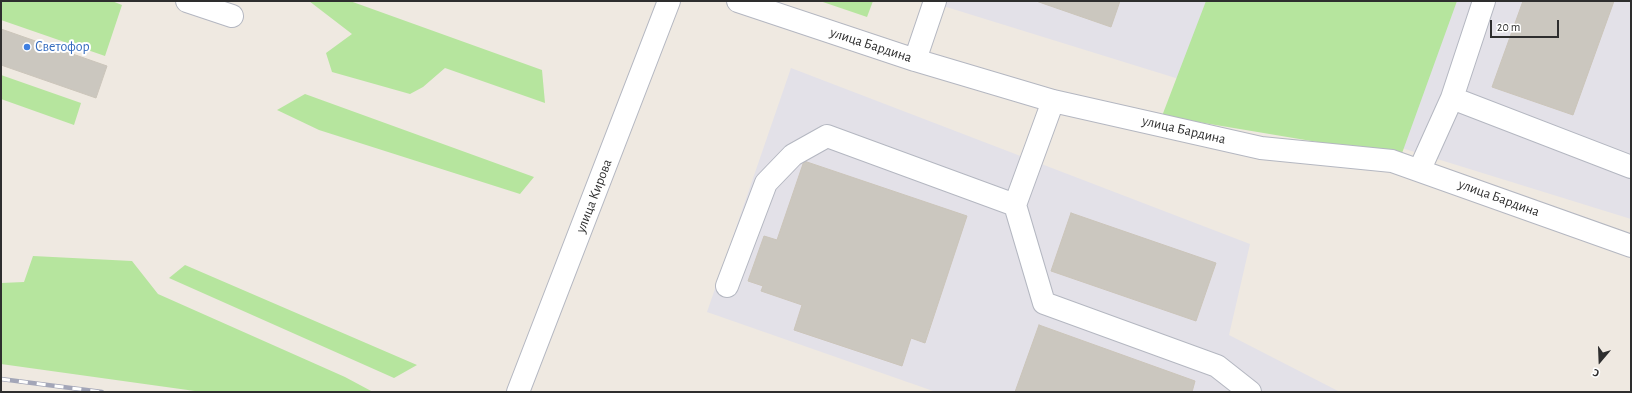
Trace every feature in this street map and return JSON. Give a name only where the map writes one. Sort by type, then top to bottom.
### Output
[{"type":"street","points":[[187,1],[232,16]]},
{"type":"street","name":"улица Кирова","points":[[518,392],[669,1]]},
{"type":"street","name":"улица Бардина","points":[[738,1],[915,60],[1053,101],[1261,148],[1392,161],[1420,169],[1631,246]]},
{"type":"street","points":[[915,60],[936,1]]},
{"type":"street","points":[[1420,169],[1452,98],[1484,1]]},
{"type":"street","points":[[1452,98],[1631,167]]},
{"type":"street","points":[[1053,101],[1015,205],[1044,303],[1217,366],[1250,392]]},
{"type":"street","points":[[727,286],[766,183],[793,155],[828,136],[1015,205]]},
{"type":"shaded area","points":[[927,1],[1631,1],[1631,219]]},
{"type":"shaded area","points":[[791,68],[1250,244],[1229,335],[1340,392],[936,392],[707,312]]},
{"type":"green space","points":[[1,1],[112,1],[122,5],[105,56],[1,20]]},
{"type":"green space","points":[[309,1],[350,1],[542,70],[545,103],[445,68],[423,87],[410,94],[332,72],[326,53],[352,34]]},
{"type":"green space","points":[[820,1],[873,1],[867,17]]},
{"type":"green space","points":[[1206,1],[1457,1],[1401,156],[1162,116]]},
{"type":"green space","points":[[1,75],[81,103],[74,125],[1,99]]},
{"type":"green space","points":[[305,94],[534,177],[520,194],[319,130],[277,110]]},
{"type":"green space","points":[[33,256],[132,261],[158,294],[345,377],[373,392],[202,392],[1,364],[1,283],[24,282]]},
{"type":"green space","points":[[185,265],[417,365],[394,378],[169,278]]},
{"type":"building","points":[[1036,1],[1120,1],[1111,27]]},
{"type":"building","points":[[1523,1],[1614,1],[1573,115],[1492,87]]},
{"type":"building","name":"Светофор","points":[[1,29],[107,66],[96,98],[1,65]]},
{"type":"building","points":[[804,161],[967,216],[925,343],[911,338],[902,366],[794,330],[802,305],[761,291],[763,286],[748,281],[764,236],[777,240]]},
{"type":"building","points":[[1071,213],[1216,263],[1196,321],[1051,271]]},
{"type":"building","points":[[1039,325],[1195,381],[1192,392],[1015,392]]},
{"type":"railway","points":[[1,379],[102,392]]},
{"type":"place","name":"Светофор","points":[[27,47]]}]
